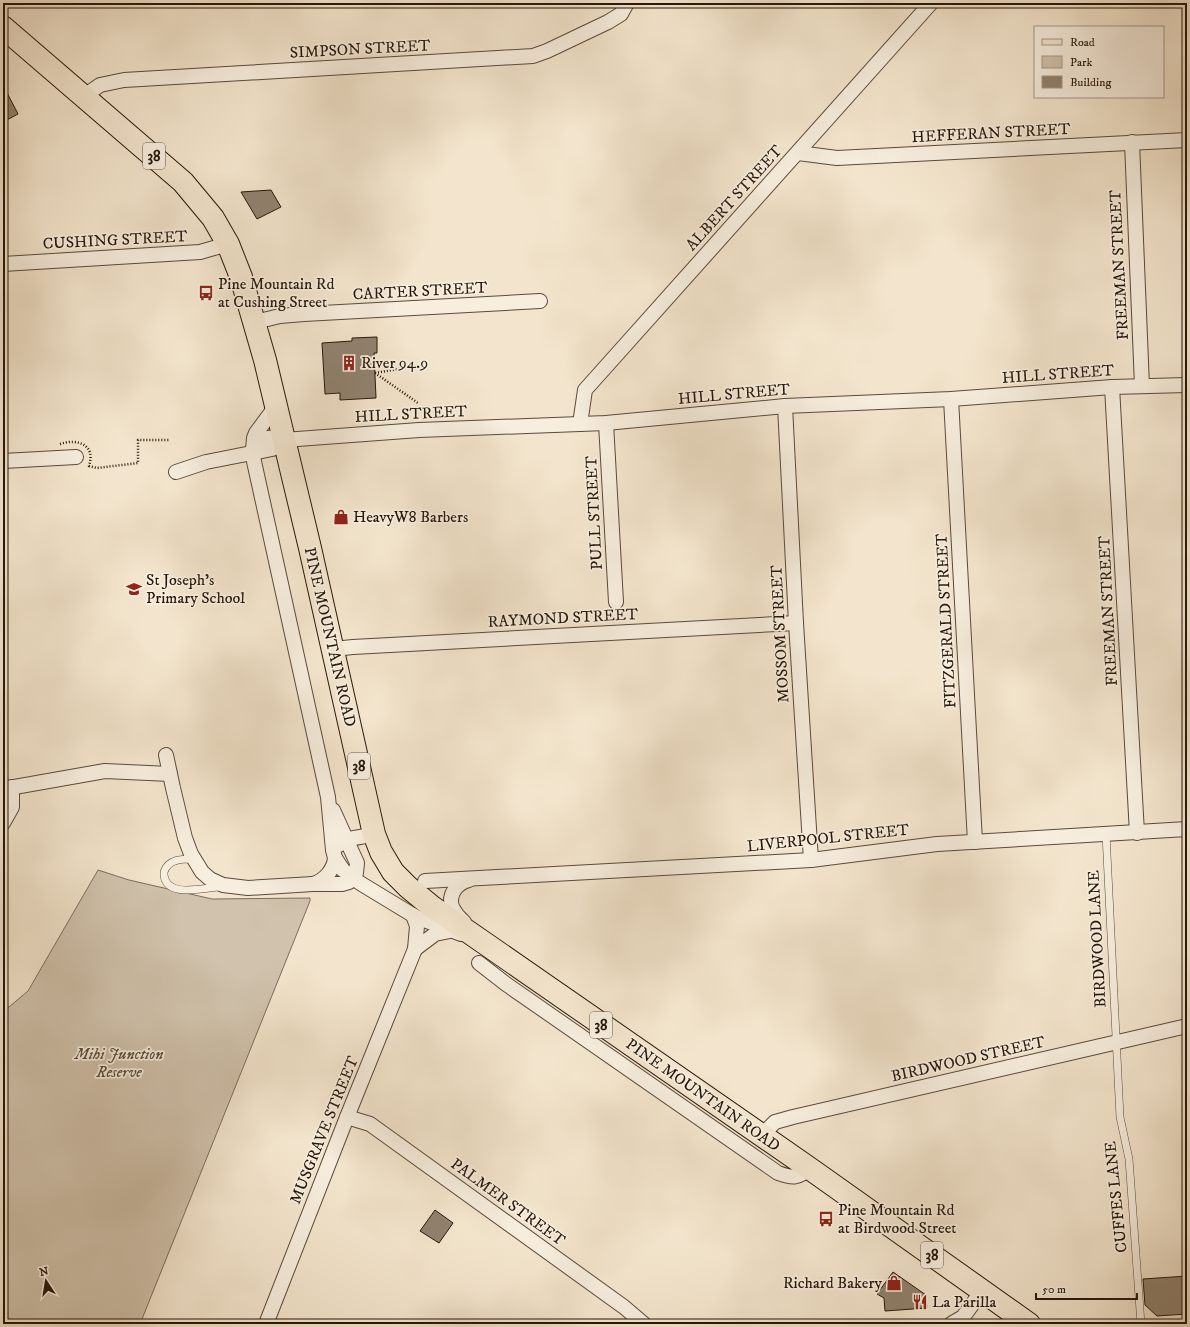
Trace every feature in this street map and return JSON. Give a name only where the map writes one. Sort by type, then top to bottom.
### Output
[{"type":"main road","name":"PINE MOUNTAIN ROAD","points":[[3,27],[183,182],[213,218],[228,244],[255,322],[333,649],[374,834],[387,864],[403,882],[431,906],[762,1135],[1029,1324]]},
{"type":"street","name":"SIMPSON STREET","points":[[83,97],[100,85],[124,80],[533,56],[547,51],[608,22],[621,14],[628,3]]},
{"type":"street","name":"ALBERT STREET","points":[[580,424],[585,390],[931,3]]},
{"type":"street","name":"HEFFERAN STREET","points":[[798,152],[837,158],[1187,140]]},
{"type":"street","name":"FREEMAN STREET","points":[[1132,142],[1142,386]]},
{"type":"street","name":"CUSHING STREET","points":[[3,264],[200,252],[228,244]]},
{"type":"street","name":"CARTER STREET","points":[[255,322],[280,316],[304,314],[540,302]]},
{"type":"street","name":"HILL STREET","points":[[284,440],[419,430],[606,423],[785,406],[950,399],[1112,387],[1187,385]]},
{"type":"street","name":"FREEMAN STREET","points":[[1112,387],[1137,833]]},
{"type":"street","name":"FITZGERALD STREET","points":[[950,399],[975,842]]},
{"type":"street","points":[[276,406],[256,433],[253,452],[256,473],[328,797],[335,863],[322,879],[313,884]]},
{"type":"street","name":"MOSSOM STREET","points":[[785,406],[796,623],[811,860]]},
{"type":"street","name":"PULL STREET","points":[[606,423],[616,602]]},
{"type":"street","points":[[253,452],[259,440],[274,437],[284,440]]},
{"type":"street","points":[[176,472],[200,464],[253,452]]},
{"type":"street","points":[[3,461],[76,457]]},
{"type":"street","name":"RAYMOND STREET","points":[[333,649],[796,623]]},
{"type":"street","points":[[166,755],[185,838],[193,859],[198,868],[206,876],[219,884],[228,887],[248,888],[313,884],[344,884],[349,882],[356,873],[358,866],[328,797]]},
{"type":"street","points":[[3,823],[12,807],[8,788],[105,771],[170,774]]},
{"type":"street","name":"LIVERPOOL STREET","points":[[425,881],[472,880],[811,860],[937,844],[1187,829]]},
{"type":"street","points":[[334,854],[346,839],[374,834]]},
{"type":"street","name":"PINE MOUNTAIN ROAD","points":[[334,854],[343,870],[353,878],[413,915],[450,931],[479,940]]},
{"type":"street","name":"LIVERPOOL STREET","points":[[472,880],[464,882],[456,888],[452,897],[452,904],[457,914],[479,940]]},
{"type":"street","name":"MUSGRAVE STREET","points":[[266,1324],[347,1117],[415,950],[416,926],[413,915]]},
{"type":"street","name":"MUSGRAVE STREET","points":[[415,950],[435,934],[450,931]]},
{"type":"street","name":"PINE MOUNTAIN ROAD","points":[[479,964],[778,1173],[794,1177],[803,1174],[809,1168]]},
{"type":"street","name":"BIRDWOOD STREET","points":[[762,1135],[775,1122],[792,1116],[1187,1026]]},
{"type":"street","name":"PALMER STREET","points":[[347,1117],[370,1124],[624,1307],[644,1324]]},
{"type":"street","points":[[951,1324],[963,1317],[982,1291]]},
{"type":"lane","name":"BIRDWOOD LANE","points":[[1106,834],[1116,1042]]},
{"type":"lane","points":[[193,859],[178,860],[170,864],[164,872],[167,882],[173,887],[191,890],[228,887]]},
{"type":"lane","name":"CUFFES LANE","points":[[1116,1042],[1120,1117],[1130,1159],[1141,1324]]},
{"type":"path","points":[[416,366],[375,373],[418,403]]},
{"type":"path","points":[[97,468],[138,463],[138,440],[170,440]]},
{"type":"green space","name":"Mihi Junction Reserve","points":[[98,870],[129,880],[212,899],[310,898],[310,901],[140,1324],[3,1324],[3,1012],[28,991]]},
{"type":"building","points":[[3,85],[18,114],[3,122]]},
{"type":"building","points":[[271,190],[281,207],[257,219],[241,192]]},
{"type":"building","name":"River 94.9","points":[[377,337],[377,353],[374,353],[376,398],[340,400],[340,393],[325,394],[322,343],[352,341],[352,338]]},
{"type":"building","points":[[435,1210],[453,1223],[439,1243],[420,1231]]},
{"type":"building","points":[[893,1272],[926,1295],[927,1308],[885,1311],[884,1298],[877,1294]]},
{"type":"building","points":[[1187,1276],[1187,1314],[1157,1316],[1145,1305],[1143,1279]]},
{"type":"place","name":"Pine Mountain Rd at Cushing Street","points":[[206,293]]},
{"type":"place","name":"River 94.9","points":[[349,363]]},
{"type":"place","name":"HeavyW8 Barbers","points":[[341,517]]},
{"type":"place","name":"St Joseph's Primary School","points":[[134,589]]},
{"type":"place","name":"Pine Mountain Rd at Birdwood Street","points":[[826,1219]]},
{"type":"place","name":"Richard Bakery","points":[[894,1283]]},
{"type":"place","name":"La Parilla","points":[[920,1302]]}]
